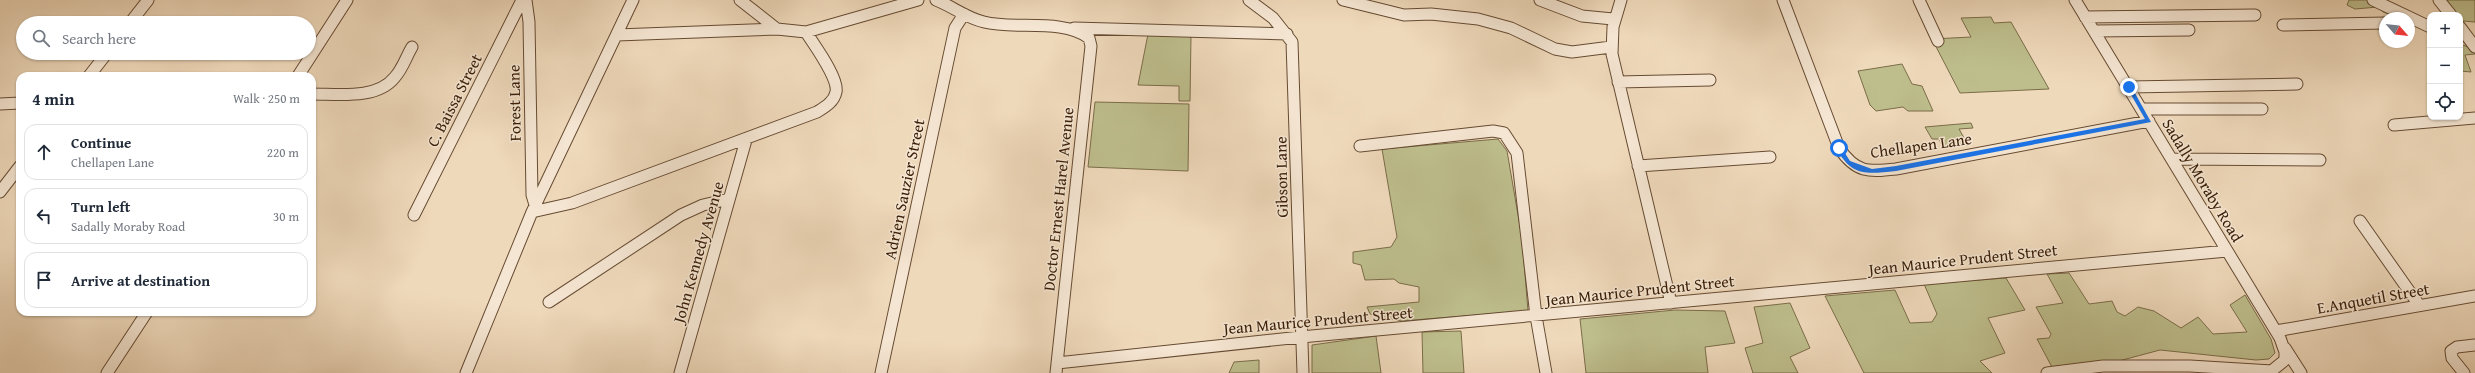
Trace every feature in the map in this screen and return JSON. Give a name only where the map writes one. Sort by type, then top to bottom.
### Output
[{"type":"street","points":[[135,16],[148,0]]},
{"type":"street","points":[[316,48],[347,0]]},
{"type":"street","name":"C. Baissa Street","points":[[414,215],[522,0]]},
{"type":"street","name":"Forest Lane","points":[[526,0],[529,22],[532,195],[534,209]]},
{"type":"street","points":[[466,373],[534,209],[633,0]]},
{"type":"street","points":[[740,0],[777,29]]},
{"type":"street","points":[[617,35],[777,29],[806,32],[918,0]]},
{"type":"street","points":[[936,0],[954,7],[964,14],[1006,25],[1076,30],[1287,34]]},
{"type":"street","name":"Gibson Lane","points":[[1249,0],[1266,10],[1281,24],[1292,42],[1303,373]]},
{"type":"street","points":[[1343,0],[1404,15],[1431,14],[1478,19],[1511,28],[1555,49],[1572,52],[1611,47]]},
{"type":"street","points":[[1540,0],[1582,16],[1613,19]]},
{"type":"street","points":[[1621,0],[1613,19],[1610,36],[1611,47],[1670,303]]},
{"type":"street","name":"Chellapen Lane","points":[[1783,0],[1839,148],[1848,163],[1861,169],[1872,171],[1896,169],[2149,121]]},
{"type":"street","points":[[1919,0],[1938,41]]},
{"type":"street","name":"Sadally Moraby Road","points":[[2075,0],[2173,159],[2276,331],[2284,347],[2301,373]]},
{"type":"street","points":[[2373,0],[2425,24]]},
{"type":"street","points":[[2439,0],[2449,12]]},
{"type":"street","name":"Adrien Sauzier Street","points":[[881,373],[955,28],[964,14]]},
{"type":"street","points":[[2085,17],[2255,15]]},
{"type":"street","points":[[2283,25],[2379,23]]},
{"type":"street","points":[[2415,23],[2425,24]]},
{"type":"street","name":"Doctor Ernest Harel Avenue","points":[[1056,368],[1090,46],[1089,38],[1076,30]]},
{"type":"street","points":[[2094,31],[2189,30]]},
{"type":"street","points":[[2463,31],[2475,47]]},
{"type":"street","points":[[534,209],[572,203],[746,140],[817,112],[835,99],[838,91],[836,82],[806,32]]},
{"type":"street","points":[[2463,41],[2475,47]]},
{"type":"street","points":[[316,94],[368,92],[382,89],[394,80],[412,47]]},
{"type":"street","points":[[92,72],[102,60]]},
{"type":"street","points":[[301,72],[308,60]]},
{"type":"street","points":[[1618,82],[1710,80]]},
{"type":"street","points":[[2129,87],[2297,84]]},
{"type":"street","points":[[0,104],[16,103]]},
{"type":"street","points":[[2142,109],[2262,108]]},
{"type":"street","points":[[2394,125],[2475,118]]},
{"type":"street","points":[[1360,146],[1493,131],[1504,133],[1517,152],[1536,316],[1546,373]]},
{"type":"street","name":"John Kennedy Avenue","points":[[680,373],[746,140]]},
{"type":"street","points":[[1638,166],[1770,157]]},
{"type":"street","points":[[2173,159],[2320,160]]},
{"type":"street","points":[[0,192],[16,171]]},
{"type":"street","points":[[549,302],[681,215],[703,205],[729,199]]},
{"type":"street","points":[[2360,221],[2419,305]]},
{"type":"street","name":"Jean Maurice Prudent Street","points":[[1056,368],[1301,337],[2227,251]]},
{"type":"street","name":"E.Anquetil Street","points":[[2276,331],[2475,296]]},
{"type":"street","points":[[107,373],[144,316]]},
{"type":"street","points":[[2464,373],[2452,358],[2451,351],[2453,348],[2475,345]]},
{"type":"street","points":[[2047,373],[2103,366],[2190,366],[2271,372],[2283,364],[2286,357],[2284,347]]},
{"type":"green space","points":[[2349,0],[2369,0],[2389,12],[2383,12],[2378,7],[2355,9],[2347,5]]},
{"type":"green space","points":[[2445,0],[2475,0],[2475,22],[2463,21],[2463,12],[2455,12]]},
{"type":"green space","points":[[1991,17],[1994,23],[2011,22],[2049,89],[1960,93],[1932,39],[1971,37],[1961,18]]},
{"type":"green space","points":[[1148,34],[1191,36],[1190,101],[1179,101],[1179,86],[1138,85]]},
{"type":"green space","points":[[2463,45],[2471,48],[2475,54],[2465,55],[2471,72],[2463,71]]},
{"type":"green space","points":[[1902,64],[1912,84],[1922,86],[1933,111],[1908,111],[1903,107],[1876,111],[1870,105],[1858,71]]},
{"type":"green space","points":[[1095,102],[1189,104],[1188,171],[1088,167]]},
{"type":"green space","points":[[1971,123],[1973,128],[1959,129],[1968,145],[1943,147],[1939,139],[1932,139],[1925,127]]},
{"type":"green space","points":[[1498,139],[1507,151],[1522,238],[1528,311],[1401,321],[1370,314],[1367,307],[1419,302],[1419,287],[1399,283],[1394,279],[1365,280],[1361,265],[1353,263],[1353,252],[1391,247],[1397,237],[1382,149]]},
{"type":"green space","points":[[2069,273],[2089,304],[2112,301],[2117,312],[2125,316],[2138,307],[2154,311],[2181,328],[2198,317],[2213,334],[2247,332],[2230,305],[2245,295],[2271,339],[2275,353],[2269,359],[2256,360],[2160,350],[2115,362],[2053,369],[2037,339],[2049,338],[2051,334],[2036,307],[2063,303],[2047,274]]},
{"type":"green space","points":[[2006,278],[2025,310],[1988,318],[2005,353],[1980,361],[1992,373],[1864,373],[1825,296],[1895,290],[1910,323],[1932,322],[1937,314],[1924,284]]},
{"type":"green space","points":[[1790,303],[1810,348],[1790,357],[1798,373],[1753,373],[1745,348],[1763,343],[1754,307]]},
{"type":"green space","points":[[1675,310],[1725,311],[1735,343],[1705,347],[1708,373],[1586,373],[1580,319]]},
{"type":"green space","points":[[1461,331],[1464,373],[1423,373],[1422,332]]},
{"type":"green space","points":[[1376,336],[1381,373],[1312,373],[1312,345]]},
{"type":"green space","points":[[1259,360],[1259,373],[1229,373],[1234,362]]},
{"type":"route","points":[[1839,148],[1848,163],[1861,169],[1872,171],[1896,169],[2149,121],[2129,87]]}]
